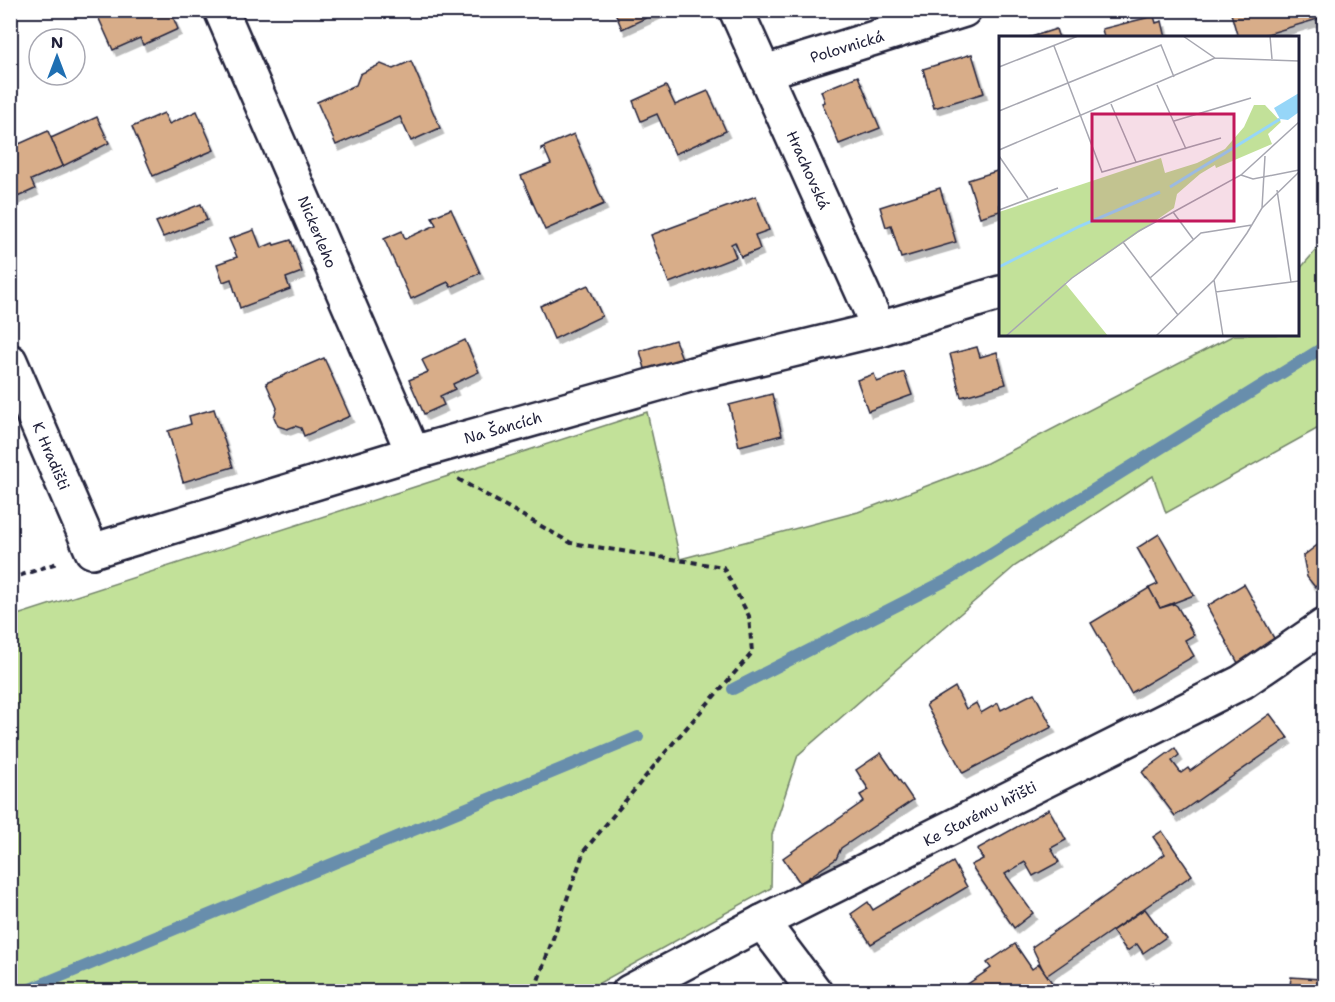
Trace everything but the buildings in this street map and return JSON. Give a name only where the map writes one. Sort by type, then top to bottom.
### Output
[{"type":"street","name":"Nickerleho","points":[[221,10],[412,453]]},
{"type":"street","name":"Hrachovská","points":[[736,10],[879,329]]},
{"type":"street","name":"Polovnická","points":[[765,72],[964,10]]},
{"type":"street","name":"Na Šancích","points":[[92,551],[412,453],[693,374],[879,329],[999,293]]},
{"type":"street","name":"K Hradišti","points":[[10,361],[92,551]]},
{"type":"street","name":"Ke Starému hřišti","points":[[629,992],[762,922],[1242,682],[1324,626]]},
{"type":"street","points":[[762,922],[814,992]]},
{"type":"path","points":[[412,453],[571,543],[723,567],[749,616],[752,653],[674,742],[584,851],[534,992]]},
{"type":"path","points":[[10,579],[92,551]]},
{"type":"green space","points":[[1324,241],[1324,425],[1166,513],[1153,476],[1015,566],[798,755],[772,835],[771,888],[585,991],[11,991],[11,617],[647,412],[680,559],[858,512],[987,463],[1232,336],[1299,336],[1299,270]]},
{"type":"waterway","points":[[733,689],[951,578],[1324,347]]},
{"type":"waterway","points":[[23,992],[638,737]]}]
